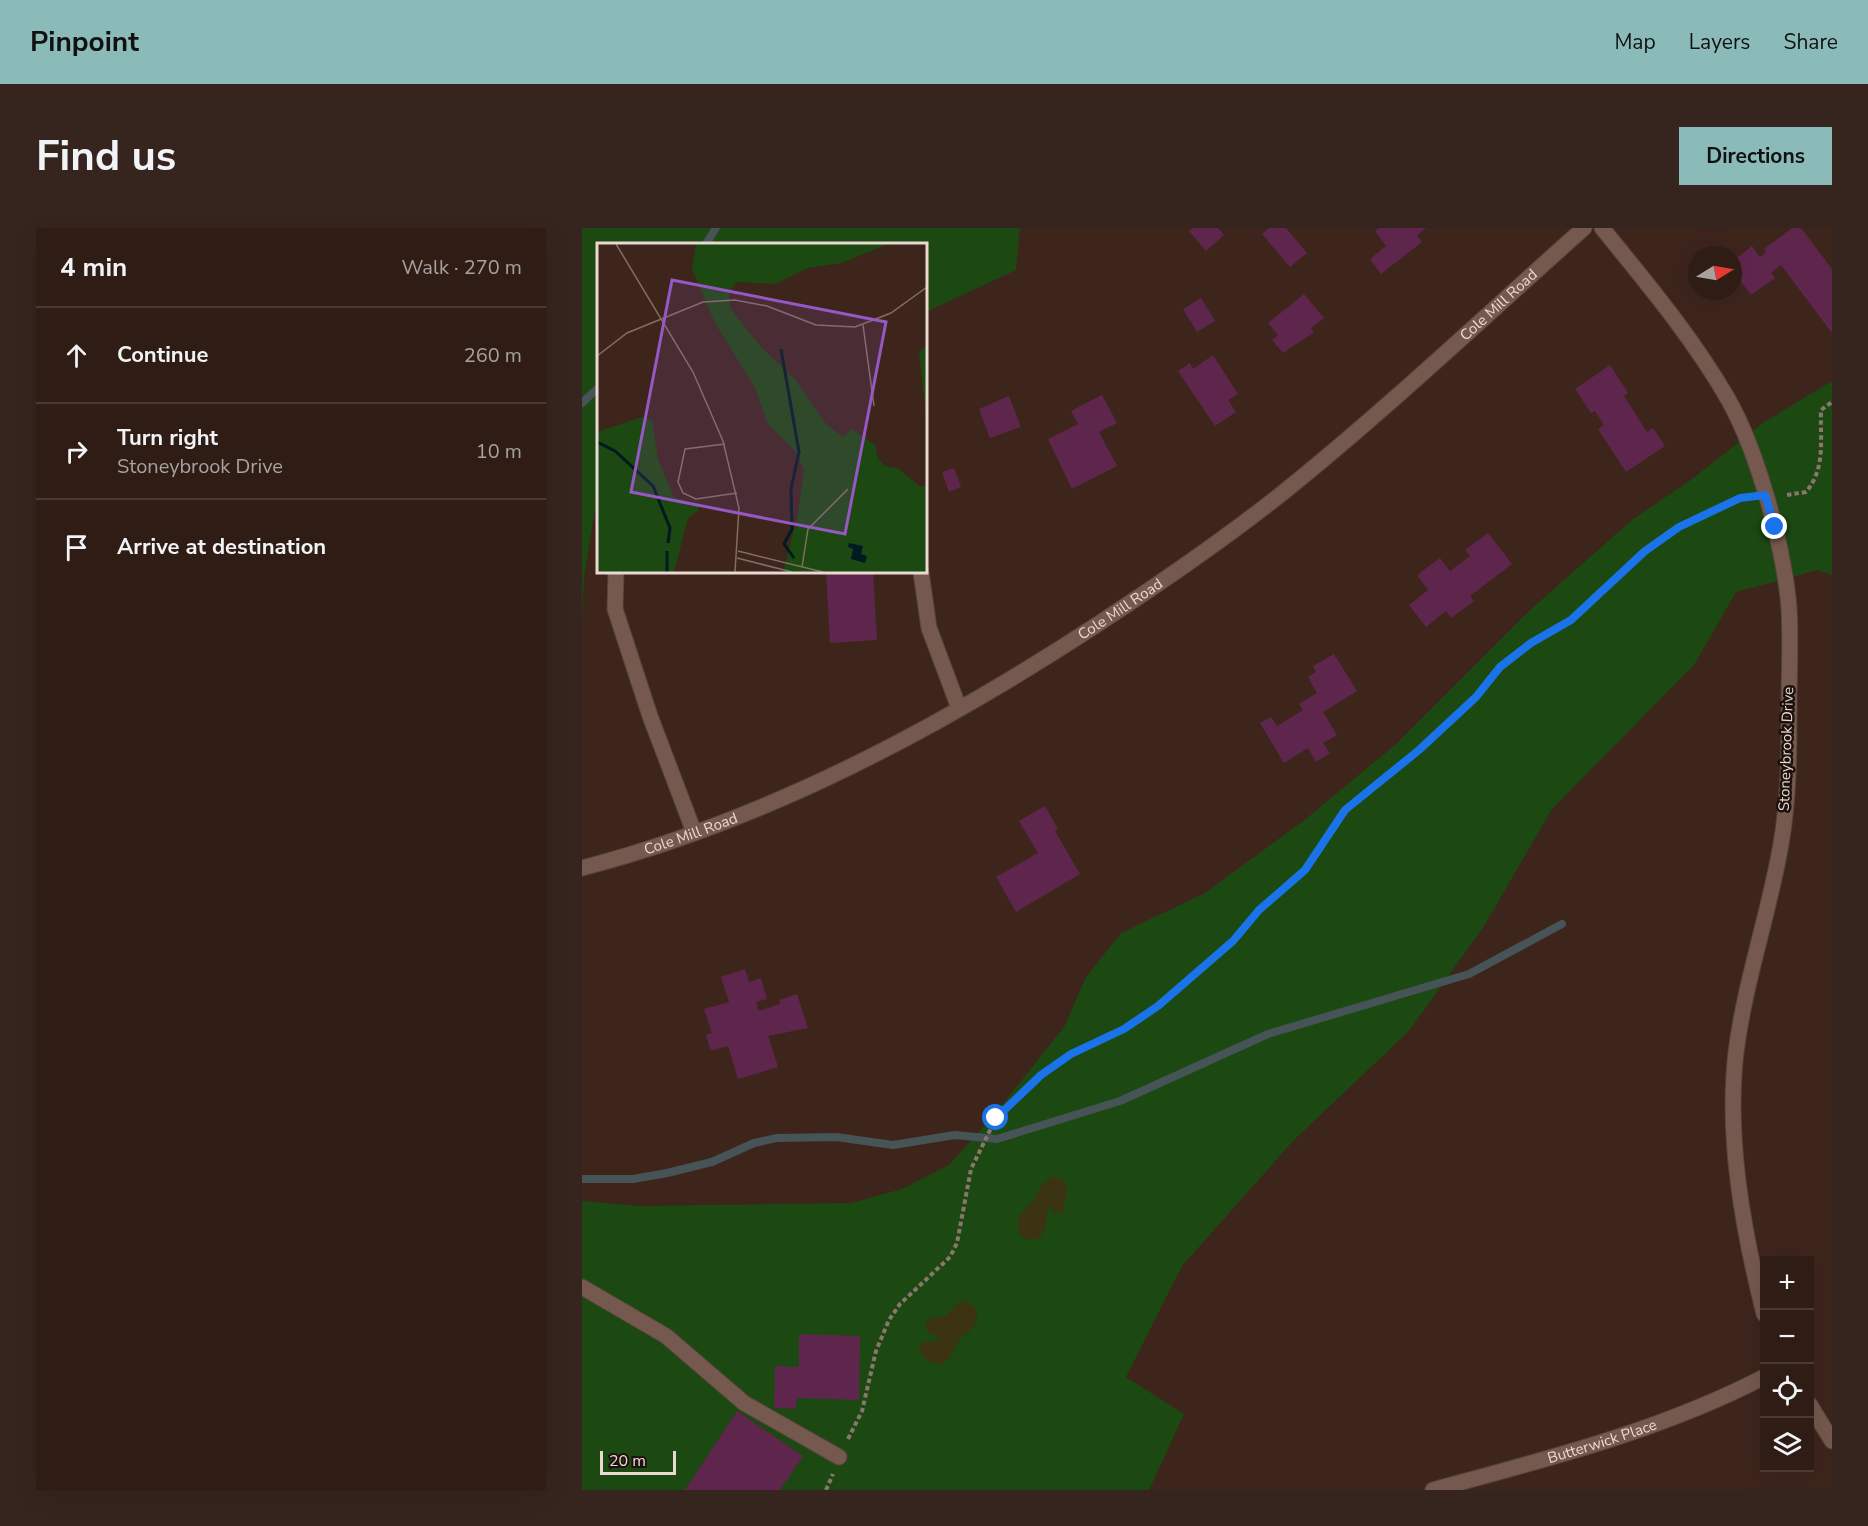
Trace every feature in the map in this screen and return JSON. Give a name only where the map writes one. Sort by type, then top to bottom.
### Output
[{"type":"street","name":"Cole Mill Road","points":[[582,868],[650,849],[776,801],[906,737],[1057,650],[1222,539],[1335,450],[1584,228]]},
{"type":"street","name":"Stoneybrook Drive","points":[[1602,228],[1650,287],[1728,399],[1744,432],[1775,527],[1789,608],[1787,798],[1775,878],[1744,1004],[1736,1052],[1734,1094],[1745,1224],[1763,1310]]},
{"type":"street","points":[[616,573],[615,609],[694,832]]},
{"type":"street","points":[[921,573],[929,627],[959,708]]},
{"type":"street","points":[[582,1287],[666,1336],[744,1403],[839,1457]]},
{"type":"street","name":"Butterwick Place","points":[[1433,1490],[1545,1459],[1672,1419],[1712,1404],[1760,1379]]},
{"type":"street","points":[[1814,1413],[1832,1441]]},
{"type":"path","points":[[826,1490],[839,1457],[862,1411],[876,1351],[889,1320],[900,1304],[950,1257],[957,1243],[971,1169],[981,1143],[996,1118],[1041,1075],[1071,1054],[1124,1029],[1158,1006],[1225,949],[1259,910],[1305,870],[1345,810],[1419,750],[1476,697],[1500,667],[1531,643],[1571,620],[1645,551],[1679,527],[1740,498],[1806,492],[1814,483],[1822,452],[1821,410],[1832,402]]},
{"type":"green space","points":[[582,228],[1020,228],[1016,270],[927,312],[927,243],[597,243],[597,496],[584,577],[582,623]]},
{"type":"green space","points":[[1832,381],[1832,575],[1818,570],[1736,592],[1694,665],[1552,809],[1484,926],[1409,1031],[1293,1141],[1182,1266],[1126,1377],[1184,1414],[1149,1490],[582,1490],[582,1201],[639,1206],[851,1203],[902,1189],[949,1165],[994,1115],[1064,1027],[1086,977],[1121,933],[1205,893],[1307,818],[1395,745],[1529,611],[1633,519],[1692,479],[1763,423]]},
{"type":"sand","points":[[1055,1176],[1064,1180],[1067,1188],[1063,1212],[1053,1214],[1051,1205],[1049,1205],[1045,1229],[1039,1238],[1027,1240],[1020,1235],[1017,1222],[1043,1183]]},
{"type":"sand","points":[[960,1301],[969,1303],[975,1308],[977,1320],[975,1324],[960,1339],[946,1361],[938,1364],[925,1359],[919,1350],[920,1345],[926,1341],[935,1342],[939,1336],[928,1333],[925,1323],[933,1317],[946,1316]]},
{"type":"building","points":[[1193,228],[1218,228],[1224,235],[1206,251],[1189,231]]},
{"type":"building","points":[[1269,228],[1286,228],[1307,253],[1290,267],[1262,234]]},
{"type":"building","points":[[1379,228],[1426,228],[1417,235],[1422,242],[1381,274],[1370,259],[1386,246],[1375,231]]},
{"type":"building","points":[[1792,228],[1801,228],[1832,269],[1832,333],[1781,265],[1771,273],[1775,278],[1751,295],[1742,283],[1742,254],[1752,246],[1760,257],[1766,252],[1764,249]]},
{"type":"building","points":[[1304,294],[1324,318],[1311,328],[1314,332],[1283,353],[1272,340],[1278,335],[1268,323]]},
{"type":"building","points":[[1201,298],[1215,321],[1197,332],[1183,309]]},
{"type":"building","points":[[1213,355],[1238,394],[1228,400],[1236,412],[1215,426],[1178,371],[1190,363],[1193,369]]},
{"type":"building","points":[[1610,365],[1628,393],[1624,396],[1647,432],[1653,428],[1665,446],[1626,472],[1598,429],[1604,425],[1595,411],[1591,413],[1575,389]]},
{"type":"building","points":[[1102,395],[1117,423],[1099,432],[1117,466],[1072,489],[1048,439],[1078,424],[1071,411]]},
{"type":"building","points":[[1009,396],[1021,427],[990,438],[979,409]]},
{"type":"building","points":[[954,468],[961,487],[949,492],[942,472]]},
{"type":"building","points":[[1488,533],[1512,564],[1470,596],[1474,601],[1451,618],[1446,611],[1426,627],[1409,605],[1428,590],[1417,575],[1440,558],[1450,571],[1470,556],[1465,550]]},
{"type":"building","points":[[826,573],[873,573],[877,640],[830,643]]},
{"type":"building","points":[[1334,654],[1357,691],[1323,712],[1337,735],[1323,743],[1330,753],[1316,762],[1308,748],[1284,763],[1260,723],[1271,717],[1277,726],[1303,710],[1299,704],[1317,693],[1308,677],[1316,672],[1313,666]]},
{"type":"building","points":[[1045,806],[1058,829],[1055,831],[1080,874],[1016,912],[996,877],[1038,853],[1019,821]]},
{"type":"building","points":[[745,969],[749,982],[761,978],[767,999],[756,1002],[759,1011],[780,1004],[779,1000],[797,994],[808,1028],[768,1036],[778,1067],[738,1079],[728,1046],[711,1051],[706,1035],[712,1033],[704,1009],[729,1002],[721,977]]},
{"type":"building","points":[[799,1334],[860,1336],[859,1400],[797,1398],[796,1409],[774,1408],[775,1366],[799,1367]]},
{"type":"building","points":[[737,1411],[803,1456],[780,1490],[685,1490]]},
{"type":"waterway","points":[[707,243],[716,228]]},
{"type":"waterway","points":[[582,403],[597,389]]},
{"type":"waterway","points":[[582,1179],[633,1179],[667,1173],[712,1162],[754,1143],[777,1138],[836,1137],[893,1145],[955,1135],[997,1139],[1120,1101],[1268,1034],[1469,974],[1562,924]]},
{"type":"route","points":[[996,1118],[1041,1075],[1071,1054],[1124,1029],[1158,1006],[1190,979],[1233,941],[1259,910],[1305,870],[1345,810],[1419,750],[1476,697],[1500,667],[1531,643],[1571,620],[1645,551],[1679,527],[1740,498],[1765,495],[1775,527]]}]
